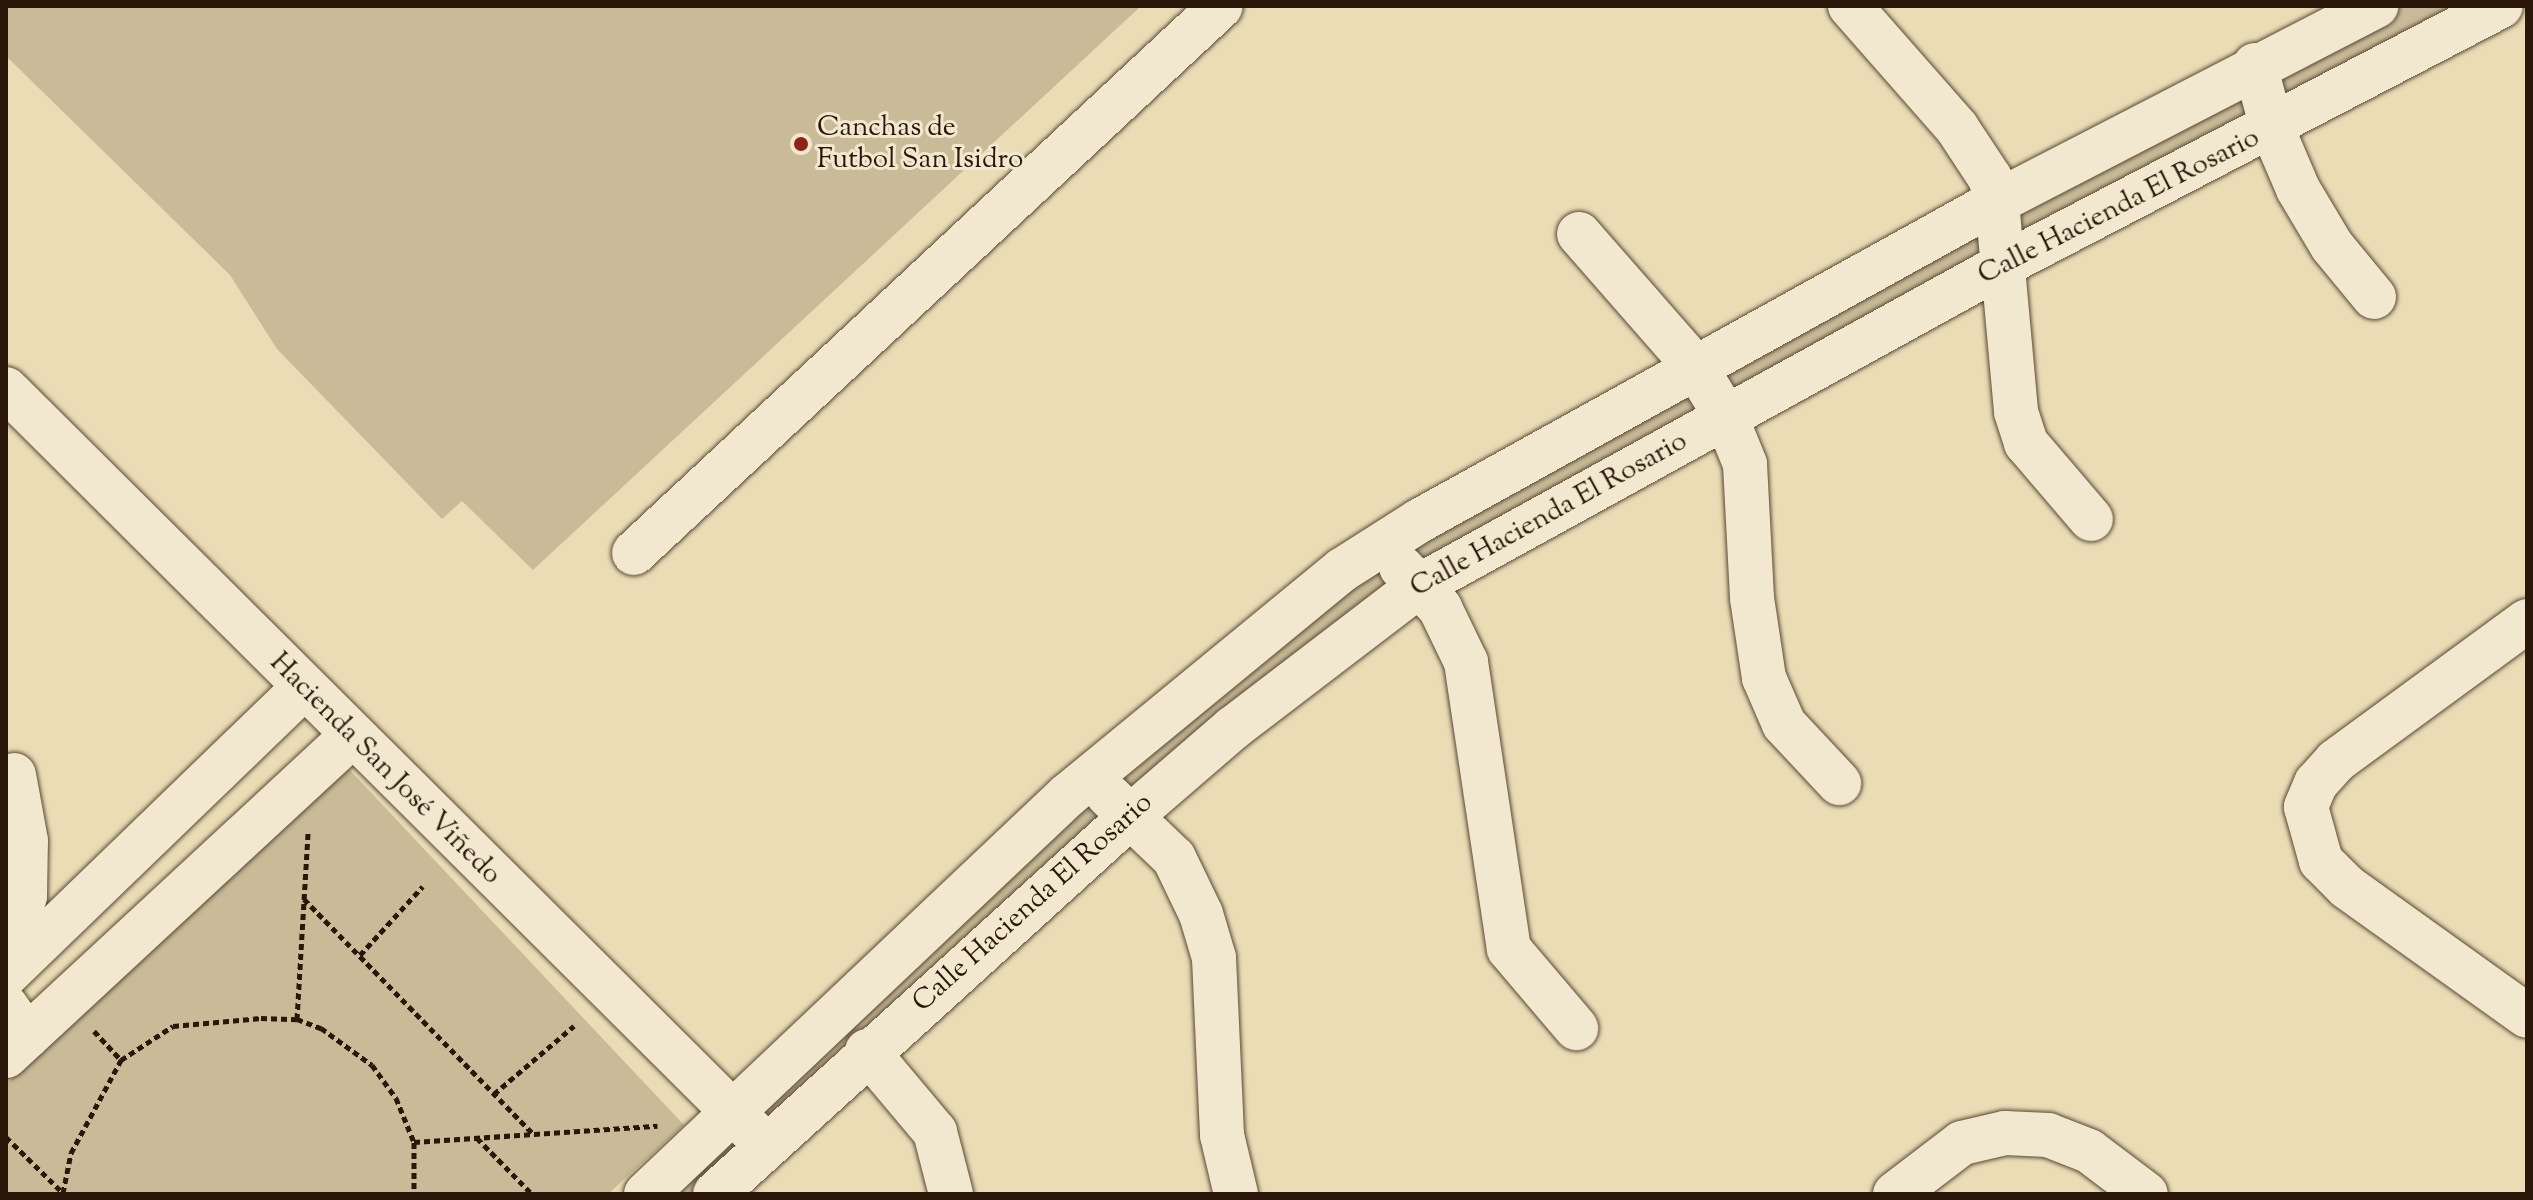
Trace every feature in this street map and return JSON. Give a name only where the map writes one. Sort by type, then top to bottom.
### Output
[{"type":"street","points":[[634,553],[1221,6]]},
{"type":"street","points":[[1850,6],[1957,128],[1982,162],[1997,202],[2016,412],[2026,443],[2091,519]]},
{"type":"street","name":"Calle Hacienda El Rosario","points":[[646,1194],[1089,777],[1194,687],[1379,545],[1997,202],[2255,65],[2376,6]]},
{"type":"street","name":"Calle Hacienda El Rosario","points":[[715,1194],[867,1051],[1131,816],[1245,718],[1419,586],[2003,265],[2272,128],[2501,6]]},
{"type":"street","points":[[2255,65],[2272,128],[2318,223],[2374,297]]},
{"type":"street","points":[[1579,234],[1697,369],[1726,417],[1745,464],[1752,598],[1764,678],[1784,724],[1839,783]]},
{"type":"street","name":"Hacienda San José Viñedo","points":[[6,389],[303,688],[767,1145]]},
{"type":"street","points":[[1379,545],[1440,608],[1466,662],[1509,949],[1576,1028]]},
{"type":"street","points":[[2527,621],[2336,761],[2316,783],[2306,807],[2321,861],[2347,887],[2527,1016]]},
{"type":"street","points":[[6,975],[303,688]]},
{"type":"street","points":[[13,1033],[352,736]]},
{"type":"street","points":[[6,960],[25,896],[26,841],[14,775]]},
{"type":"street","points":[[1089,777],[1174,858],[1214,958],[1222,1135],[1236,1194]]},
{"type":"street","points":[[867,1051],[935,1132],[951,1194]]},
{"type":"street","points":[[1895,1194],[1962,1143],[2005,1133],[2048,1135],[2089,1151],[2146,1194]]},
{"type":"path","points":[[297,1019],[309,825]]},
{"type":"path","points":[[360,955],[423,886]]},
{"type":"path","points":[[304,899],[532,1133]]},
{"type":"path","points":[[6,1137],[63,1193],[71,1153],[92,1107],[114,1066],[141,1042],[173,1026],[202,1021],[297,1019],[321,1028],[372,1065],[396,1098],[414,1142],[414,1194]]},
{"type":"path","points":[[494,1094],[574,1026]]},
{"type":"path","points":[[414,1142],[669,1126]]},
{"type":"path","points":[[476,1138],[532,1194]]},
{"type":"shaded area","points":[[6,6],[1141,6],[533,570],[462,501],[442,519],[277,349],[230,275],[6,56]]},
{"type":"shaded area","points":[[2398,6],[2487,6],[1423,573],[704,1194],[659,1194],[1084,795],[1346,579],[2249,78]]},
{"type":"shaded area","points":[[346,766],[684,1125],[608,1194],[6,1194],[6,1084]]},
{"type":"place","name":"Canchas de Futbol San Isidro","points":[[801,144]]}]
